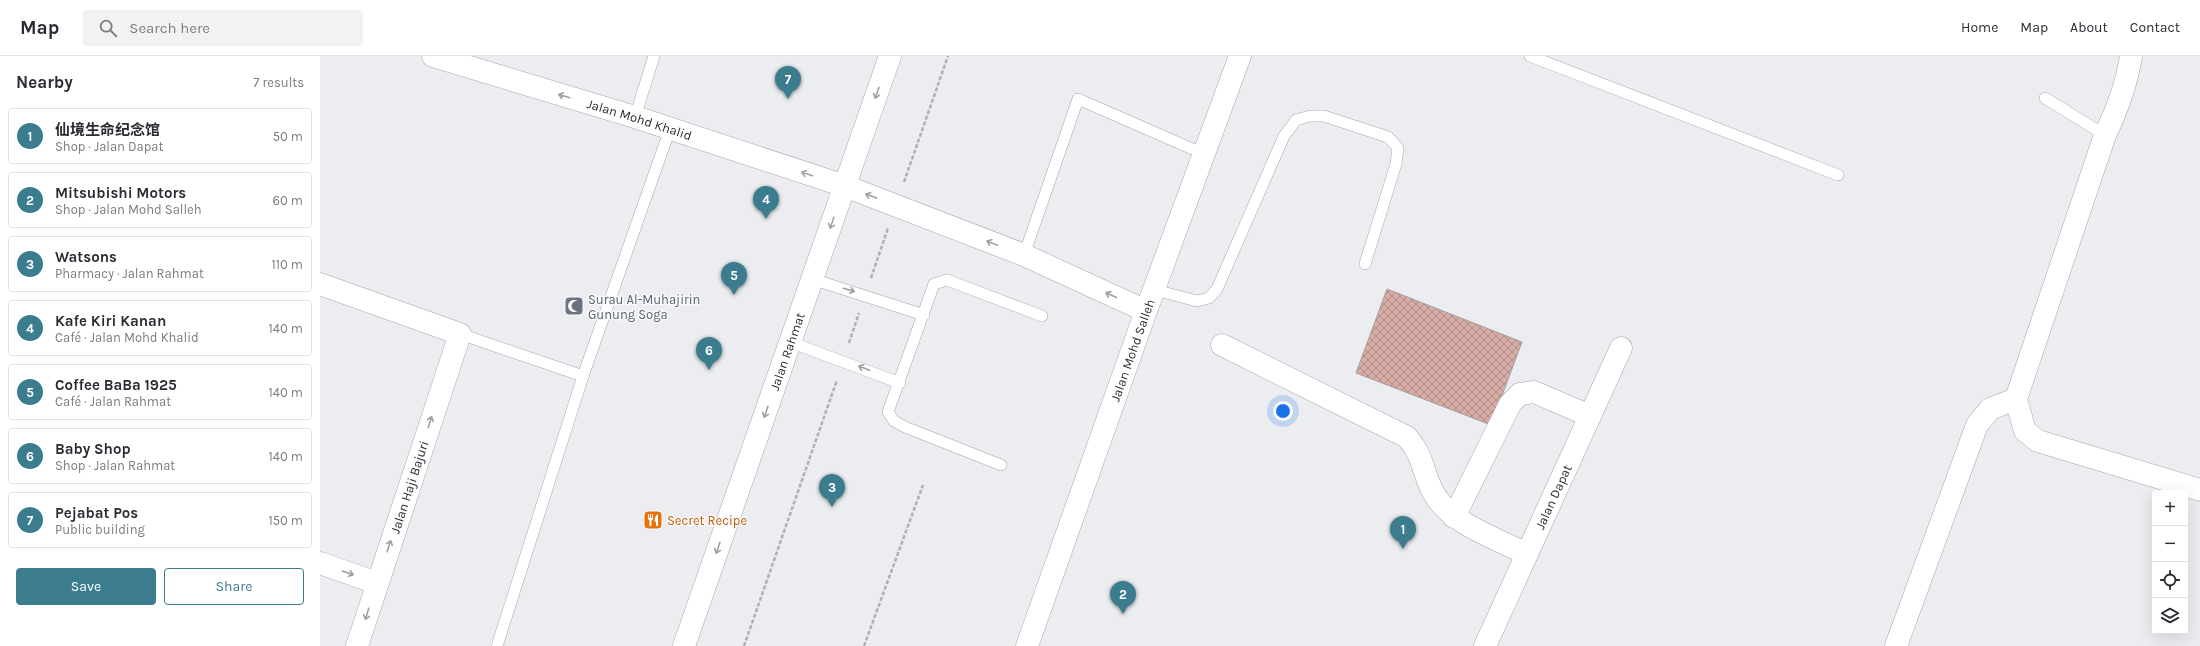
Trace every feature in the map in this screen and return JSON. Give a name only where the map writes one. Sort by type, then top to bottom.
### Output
[{"type":"street","name":"Jalan Mohd Khalid","points":[[432,56],[635,117],[844,186],[1024,255],[1146,311]]},
{"type":"street","name":"Jalan Rahmat","points":[[684,646],[890,56]]},
{"type":"street","name":"Jalan Mohd Salleh","points":[[1027,646],[1146,311],[1240,56]]},
{"type":"street","points":[[2131,56],[2128,73],[2112,120],[2104,135],[2016,399],[2025,431],[2038,441],[2200,490]]},
{"type":"street","points":[[320,284],[460,334]]},
{"type":"street","name":"Jalan Haji Bajuri","points":[[357,646],[460,334]]},
{"type":"street","points":[[1222,345],[1407,438],[1418,450],[1426,479],[1443,508],[1454,516],[1527,554]]},
{"type":"street","name":"Jalan Dapat","points":[[1485,646],[1621,348]]},
{"type":"street","points":[[1454,516],[1510,404],[1520,394],[1534,392],[1590,416]]},
{"type":"street","points":[[1896,646],[1977,425],[1990,408],[2016,399]]},
{"type":"street","points":[[320,563],[377,583]]},
{"type":"lane","points":[[635,117],[654,56]]},
{"type":"lane","points":[[1530,56],[1838,175]]},
{"type":"lane","points":[[2045,98],[2104,135]]},
{"type":"lane","points":[[1024,255],[1078,99],[1204,154]]},
{"type":"lane","points":[[1155,290],[1197,301],[1209,298],[1217,289],[1284,136],[1296,120],[1310,116],[1324,116],[1388,137],[1398,148],[1396,164],[1365,264]]},
{"type":"lane","points":[[496,646],[583,376],[670,129]]},
{"type":"lane","points":[[812,279],[924,315]]},
{"type":"lane","points":[[1001,465],[894,421],[888,412],[900,383],[934,284],[947,280],[1042,316]]},
{"type":"lane","points":[[460,334],[583,376]]},
{"type":"lane","points":[[790,342],[900,383]]},
{"type":"path","points":[[864,646],[923,485]]},
{"type":"building","points":[[1387,289],[1522,342],[1491,425],[1356,373]]},
{"type":"place","name":"Pejabat Pos","points":[[788,99]]},
{"type":"place","name":"Kafe Kiri Kanan","points":[[766,219]]},
{"type":"place","name":"Coffee BaBa 1925","points":[[734,295]]},
{"type":"place","name":"Surau Al-Muhajirin Gunung Soga","points":[[574,306]]},
{"type":"place","name":"Baby Shop","points":[[709,370]]},
{"type":"place","name":"Watsons","points":[[832,507]]},
{"type":"place","name":"Secret Recipe","points":[[653,520]]},
{"type":"place","name":"仙境生命纪念馆","points":[[1403,549]]},
{"type":"place","name":"Mitsubishi Motors","points":[[1123,614]]}]
